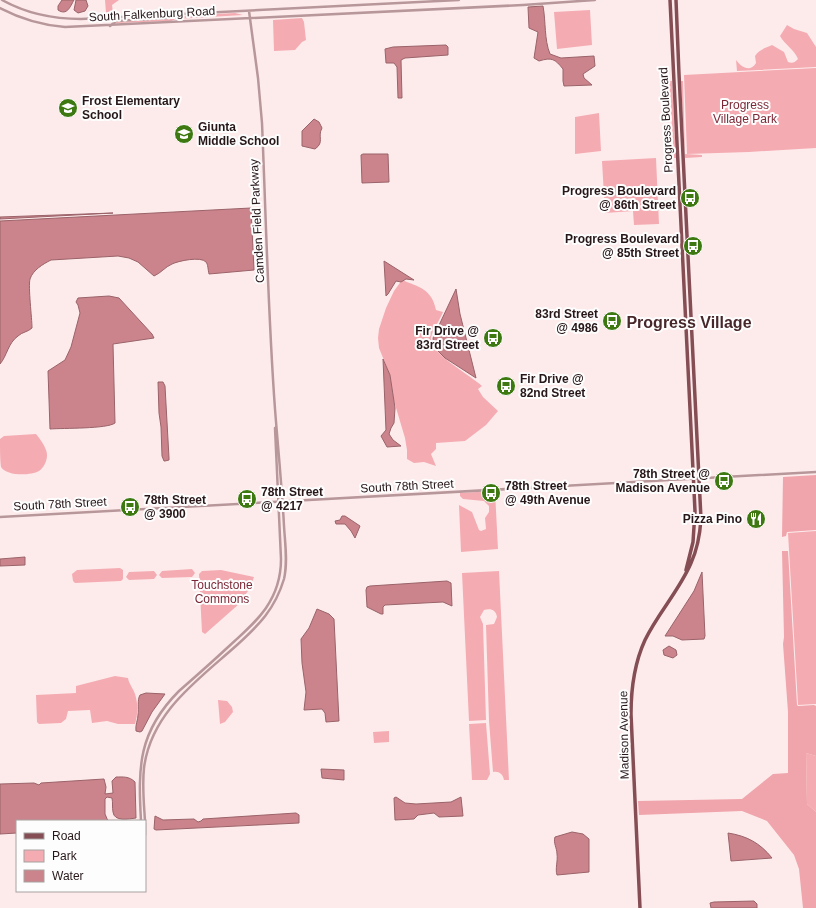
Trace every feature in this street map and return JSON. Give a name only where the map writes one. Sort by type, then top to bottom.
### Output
[{"type":"main road","name":"Progress Boulevard","points":[[670,0],[694,478]]},
{"type":"main road","name":"Progress Boulevard","points":[[676,0],[699,478]]},
{"type":"main road","points":[[675,108],[678,115],[679,147],[683,150],[680,152],[678,160]]},
{"type":"main road","points":[[679,188],[684,188]]},
{"type":"main road","points":[[690,413],[696,412]]},
{"type":"main road","name":"Madison Avenue","points":[[685,575],[695,526],[694,478]]},
{"type":"main road","name":"Madison Avenue","points":[[640,908],[631,714],[633,679],[638,659],[645,641],[685,575],[695,552],[700,528],[699,478]]},
{"type":"street","name":"South Falkenburg Road","points":[[2,0],[14,7],[36,14],[65,19],[458,0]]},
{"type":"street","name":"South Falkenburg Road","points":[[0,8],[22,19],[48,26],[65,28],[595,0]]},
{"type":"street","name":"Camden Field Parkway","points":[[141,820],[139,783],[141,762],[146,742],[158,718],[175,695],[258,620],[272,597],[278,582],[280,566],[275,408],[262,123],[249,10]]},
{"type":"street","points":[[110,26],[116,21],[167,18],[176,14]]},
{"type":"street","name":"Camden Field Parkway","points":[[145,820],[143,782],[145,762],[151,740],[161,720],[181,695],[256,628],[268,614],[284,578],[286,566],[275,408]]},
{"type":"street","name":"South 78th Street","points":[[0,517],[816,472]]},
{"type":"green space","points":[[105,0],[119,0],[112,5],[113,12],[106,13]]},
{"type":"green space","points":[[590,10],[592,45],[557,49],[554,12]]},
{"type":"green space","points":[[235,13],[243,15],[176,19],[171,21],[115,22],[172,19],[178,16]]},
{"type":"green space","points":[[302,18],[304,22],[306,40],[302,42],[295,50],[274,51],[273,20]]},
{"type":"green space","points":[[787,25],[807,33],[816,47],[816,67],[737,71],[736,60],[743,67],[751,68],[756,63],[755,56],[762,49],[772,45],[784,52],[788,62],[795,62],[798,59],[794,52],[780,36]]},
{"type":"green space","name":"Progress Village Park","points":[[816,68],[816,148],[687,154],[684,75]]},
{"type":"green space","points":[[669,81],[672,81],[676,158],[674,158]]},
{"type":"green space","points":[[681,81],[683,81],[685,154],[702,155],[702,157],[685,158]]},
{"type":"green space","points":[[599,113],[601,151],[575,154],[575,117]]},
{"type":"green space","points":[[656,158],[659,224],[634,225],[633,211],[605,213],[602,161]]},
{"type":"green space","points":[[402,280],[428,293],[436,310],[443,312],[431,337],[433,346],[445,358],[482,386],[478,389],[483,397],[498,411],[486,425],[465,441],[436,443],[436,449],[431,454],[436,466],[424,462],[414,463],[407,459],[405,438],[394,401],[390,375],[379,348],[379,329],[386,308],[394,291]]},
{"type":"green space","points":[[36,434],[47,453],[46,462],[43,467],[39,471],[30,474],[13,474],[4,470],[1,467],[0,439],[4,436]]},
{"type":"green space","points":[[495,491],[498,549],[461,552],[459,505],[472,512],[479,530],[481,531],[486,529],[485,518],[489,512],[489,506],[484,501],[463,499],[460,496],[460,493]]},
{"type":"green space","points":[[816,531],[816,704],[798,705],[788,533]]},
{"type":"green space","points":[[120,568],[123,570],[123,579],[121,581],[75,583],[73,581],[72,574],[77,570]]},
{"type":"green space","points":[[192,569],[195,573],[192,577],[162,578],[159,575],[162,571]]},
{"type":"green space","name":"Touchstone Commons","points":[[221,570],[254,577],[250,588],[239,604],[205,634],[202,632],[199,574],[202,571]]},
{"type":"green space","points":[[154,571],[157,575],[154,579],[129,580],[126,577],[129,572]]},
{"type":"green space","points":[[499,571],[509,780],[504,780],[500,773],[493,772],[489,721],[486,625],[494,624],[497,617],[496,613],[491,609],[484,610],[480,617],[483,624],[486,720],[469,721],[462,573]]},
{"type":"green space","points":[[115,676],[128,678],[134,692],[137,701],[137,716],[135,724],[118,724],[107,721],[92,723],[90,710],[68,711],[66,719],[61,723],[39,724],[37,722],[36,695],[76,693],[76,686]]},
{"type":"green space","points":[[218,700],[227,701],[232,707],[233,712],[225,722],[220,724]]},
{"type":"green space","points":[[486,723],[490,774],[487,780],[472,780],[469,724]]},
{"type":"green space","points":[[389,731],[389,742],[374,743],[373,732]]},
{"type":"green space","points":[[806,753],[816,756],[816,812],[807,804]]},
{"type":"shaded area","points":[[816,475],[816,530],[787,532],[786,536],[782,537],[783,477]]},
{"type":"shaded area","points":[[782,551],[788,551],[797,705],[816,706],[816,756],[806,753],[807,804],[816,812],[816,908],[803,908],[799,869],[794,855],[767,821],[742,811],[639,815],[638,801],[742,799],[773,774],[788,773],[788,712],[783,644]]},
{"type":"water","points":[[62,0],[74,0],[70,8],[64,12],[58,10],[58,6]]},
{"type":"water","points":[[76,0],[86,0],[88,6],[85,11],[78,13],[74,10]]},
{"type":"water","points":[[543,6],[547,42],[550,54],[561,58],[594,56],[595,66],[583,74],[584,78],[592,85],[564,86],[563,69],[558,63],[550,59],[539,61],[534,58],[538,32],[529,28],[528,7]]},
{"type":"water","points":[[446,45],[448,47],[448,55],[405,58],[401,60],[402,98],[398,98],[397,67],[394,63],[386,63],[385,49],[393,47]]},
{"type":"water","points":[[314,119],[319,122],[322,128],[320,134],[320,144],[315,149],[302,146],[302,131]]},
{"type":"water","points":[[388,154],[389,182],[362,183],[361,155]]},
{"type":"water","points":[[251,208],[254,270],[209,274],[206,262],[195,259],[184,260],[172,264],[154,276],[138,262],[129,258],[118,256],[51,260],[45,263],[36,270],[30,279],[29,289],[32,328],[15,339],[0,364],[0,221]]},
{"type":"water","points":[[113,213],[0,219],[0,217]]},
{"type":"water","points":[[384,261],[414,280],[406,279],[401,282],[396,281],[386,296]]},
{"type":"water","points":[[456,289],[460,314],[476,378],[445,358],[434,347],[433,338]]},
{"type":"water","points":[[109,296],[119,298],[154,338],[113,344],[115,423],[94,427],[50,429],[48,371],[65,360],[71,347],[80,313],[76,302],[78,298]]},
{"type":"water","points":[[383,359],[390,375],[395,408],[394,423],[389,434],[393,440],[401,446],[387,447],[381,436],[386,430]]},
{"type":"water","points":[[158,382],[163,382],[165,386],[169,460],[165,461],[162,456]]},
{"type":"water","points":[[342,516],[345,516],[360,526],[355,538],[345,524],[336,524],[335,521],[340,520]]},
{"type":"water","points":[[25,557],[25,565],[0,566],[0,559]]},
{"type":"water","points":[[702,572],[704,639],[682,640],[673,636],[665,636],[694,591]]},
{"type":"water","points":[[447,581],[451,583],[452,606],[443,602],[385,605],[383,607],[383,614],[367,607],[366,590],[367,587],[370,586]]},
{"type":"water","points":[[317,609],[329,614],[334,619],[339,721],[326,722],[325,713],[322,709],[304,710],[306,692],[302,663],[301,639],[309,628]]},
{"type":"water","points":[[669,646],[676,650],[677,655],[673,658],[664,655],[663,650]]},
{"type":"water","points":[[146,693],[165,694],[140,732],[136,731],[139,699],[140,695]]},
{"type":"water","points":[[321,769],[344,770],[344,780],[322,778]]},
{"type":"water","points":[[116,777],[124,777],[135,782],[136,818],[119,819],[116,817],[113,812],[112,798],[107,797],[105,799],[105,814],[108,820],[16,820],[16,833],[0,834],[0,784],[34,783],[39,785],[41,783],[104,779],[106,787],[105,794],[113,793],[112,781]]},
{"type":"water","points":[[396,797],[405,803],[416,804],[451,802],[461,797],[463,816],[439,817],[434,813],[418,815],[414,819],[395,820],[394,798]]},
{"type":"water","points":[[296,813],[299,815],[299,823],[154,829],[155,816],[163,820],[194,819],[198,822],[203,819]]},
{"type":"water","points":[[572,832],[583,834],[589,839],[589,872],[557,875],[557,852],[554,841],[555,837]]},
{"type":"water","points":[[728,833],[753,841],[763,848],[772,858],[731,861]]},
{"type":"water","points":[[754,901],[757,904],[757,908],[711,908],[710,903],[714,902]]},
{"type":"place","name":"Frost Elementary School","points":[[68,108]]},
{"type":"place","name":"Giunta Middle School","points":[[184,134]]},
{"type":"place","name":"Progress Boulevard @ 86th Street","points":[[690,198]]},
{"type":"place","name":"Progress Boulevard @ 85th Street","points":[[693,246]]},
{"type":"place","name":"83rd Street @ 4986","points":[[612,321]]},
{"type":"place","name":"Fir Drive @ 83rd Street","points":[[493,338]]},
{"type":"place","name":"Fir Drive @ 82nd Street","points":[[506,386]]},
{"type":"place","name":"78th Street @ Madison Avenue","points":[[724,481]]},
{"type":"place","name":"78th Street @ 49th Avenue","points":[[491,493]]},
{"type":"place","name":"78th Street @ 4217","points":[[247,499]]},
{"type":"place","name":"78th Street @ 3900","points":[[130,507]]},
{"type":"place","name":"Pizza Pino","points":[[756,519]]},
{"type":"district","name":"Progress Village","points":[[689,322]]}]
